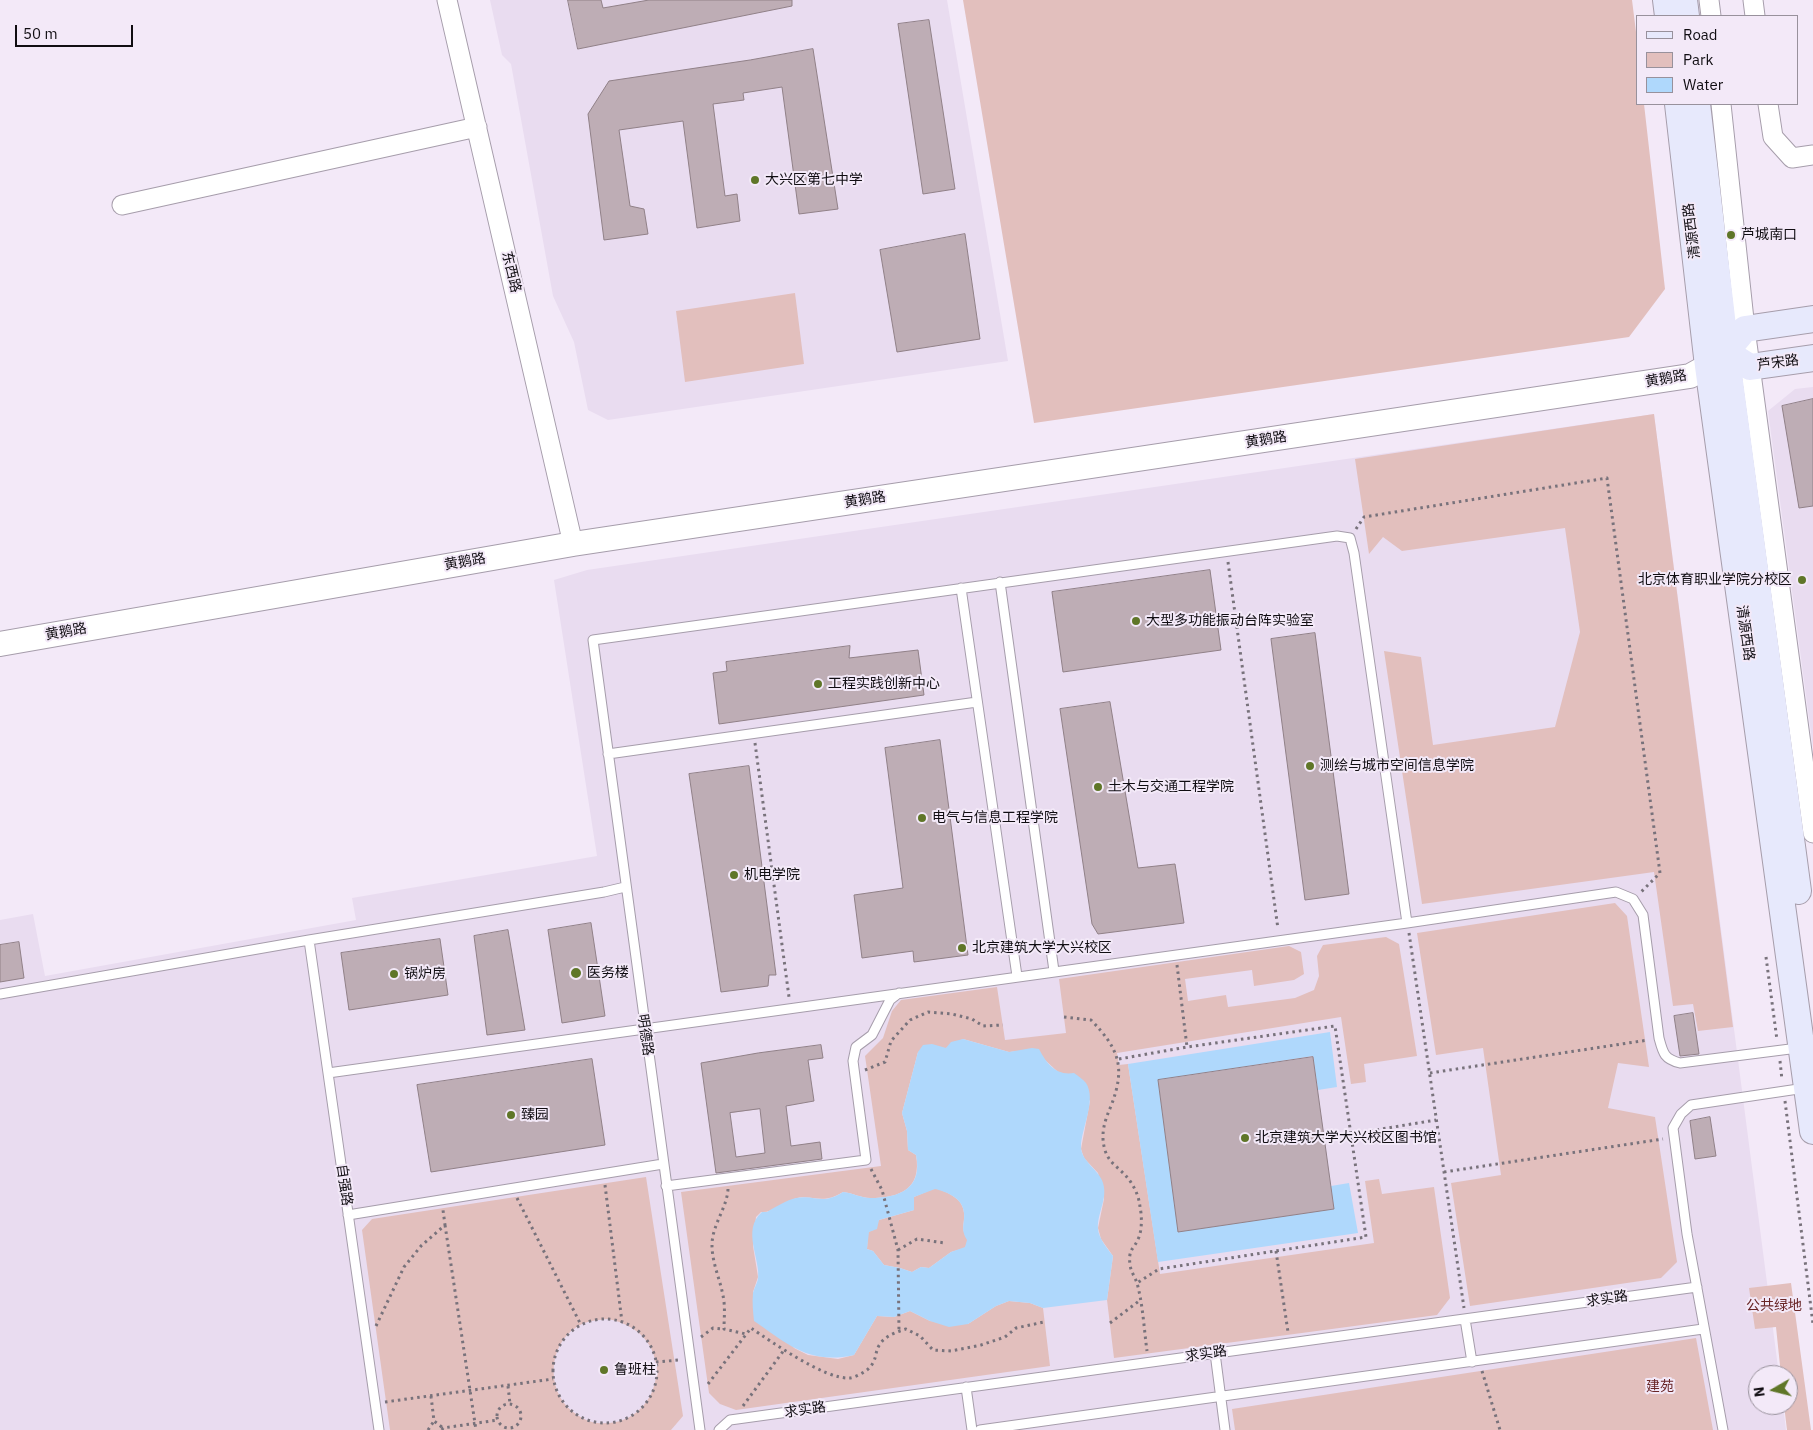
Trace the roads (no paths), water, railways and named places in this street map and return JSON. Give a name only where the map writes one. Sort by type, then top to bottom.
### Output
[{"type":"main road","points":[[1666,0],[1668,15]]},
{"type":"main road","points":[[1684,0],[1686,15]]},
{"type":"main road","name":"清源西路","points":[[1678,105],[1813,998]]},
{"type":"main road","name":"清源西路","points":[[1697,105],[1717,359],[1807,1047],[1813,1131]]},
{"type":"main road","points":[[1717,359],[1745,329],[1813,319]]},
{"type":"main road","name":"芦宋路","points":[[1717,359],[1750,368],[1813,358]]},
{"type":"street","name":"东西路","points":[[447,0],[573,544]]},
{"type":"street","points":[[1709,0],[1711,15]]},
{"type":"street","points":[[1753,0],[1755,15]]},
{"type":"street","points":[[1720,105],[1745,329],[1813,832]]},
{"type":"street","points":[[1768,105],[1772,136],[1792,158],[1813,155]]},
{"type":"street","points":[[122,205],[477,127]]},
{"type":"street","name":"黄鹅路","points":[[0,644],[573,544],[1690,376],[1717,359]]},
{"type":"lane","points":[[1017,976],[961,588],[1226,551],[1337,536],[1350,538],[1354,553],[1408,923]]},
{"type":"lane","points":[[1000,582],[1054,971]]},
{"type":"lane","name":"明德路","points":[[700,1430],[644,1028],[593,640],[961,588]]},
{"type":"lane","points":[[608,754],[977,702]]},
{"type":"lane","points":[[0,994],[625,887]]},
{"type":"lane","points":[[328,1073],[1408,923],[1616,892],[1633,899],[1643,915],[1659,1038],[1664,1054],[1670,1061],[1680,1063],[1807,1047]]},
{"type":"lane","name":"自强路","points":[[309,940],[379,1430]]},
{"type":"lane","points":[[666,1186],[866,1160],[853,1061],[856,1047],[872,1035],[890,1000],[901,992]]},
{"type":"lane","points":[[1723,1430],[1687,1234],[1673,1128],[1681,1114],[1691,1104],[1810,1087]]},
{"type":"lane","points":[[348,1215],[663,1164]]},
{"type":"lane","name":"求实路","points":[[719,1430],[730,1420],[1697,1287]]},
{"type":"lane","points":[[1465,1319],[1475,1361]]},
{"type":"lane","points":[[980,1430],[1703,1329]]},
{"type":"lane","points":[[1215,1353],[1225,1430]]},
{"type":"lane","points":[[966,1387],[972,1430]]},
{"type":"water","points":[[1330,1032],[1337,1087],[1318,1090],[1313,1056],[1158,1080],[1178,1232],[1334,1209],[1331,1186],[1349,1183],[1358,1233],[1158,1262],[1128,1064]]},
{"type":"water","points":[[963,1039],[1009,1052],[1032,1048],[1039,1049],[1045,1060],[1057,1071],[1074,1073],[1086,1083],[1090,1098],[1081,1147],[1084,1157],[1103,1183],[1104,1195],[1098,1229],[1102,1240],[1113,1256],[1107,1300],[1043,1308],[1030,1303],[1009,1301],[996,1306],[968,1324],[949,1327],[930,1321],[910,1311],[894,1317],[877,1316],[854,1355],[824,1357],[812,1355],[789,1345],[754,1321],[753,1293],[758,1279],[758,1271],[752,1236],[756,1219],[762,1212],[767,1212],[796,1198],[824,1199],[843,1192],[867,1198],[881,1198],[899,1193],[912,1184],[916,1176],[916,1155],[908,1150],[907,1131],[902,1113],[918,1052],[923,1045],[932,1044],[946,1048],[951,1042]],"holes":[[[935,1189],[954,1196],[961,1203],[964,1213],[963,1229],[967,1240],[965,1247],[951,1252],[929,1268],[921,1267],[912,1272],[884,1265],[873,1251],[867,1249],[869,1232],[877,1229],[879,1220],[914,1210],[914,1197]]]},
{"type":"place","name":"大兴区第七中学","points":[[755,180]]},
{"type":"place","name":"芦城南口","points":[[1731,235]]},
{"type":"place","name":"北京体育职业学院分校区","points":[[1802,580]]},
{"type":"place","name":"大型多功能振动台阵实验室","points":[[1136,621]]},
{"type":"place","name":"工程实践创新中心","points":[[818,684]]},
{"type":"place","name":"测绘与城市空间信息学院","points":[[1310,766]]},
{"type":"place","name":"土木与交通工程学院","points":[[1098,787]]},
{"type":"place","name":"电气与信息工程学院","points":[[922,818]]},
{"type":"place","name":"机电学院","points":[[734,875]]},
{"type":"place","name":"北京建筑大学大兴校区","points":[[962,948]]},
{"type":"place","name":"医务楼","points":[[576,973]]},
{"type":"place","name":"锅炉房","points":[[394,974]]},
{"type":"place","name":"臻园","points":[[511,1115]]},
{"type":"place","name":"北京建筑大学大兴校区图书馆","points":[[1245,1138]]},
{"type":"place","name":"鲁班柱","points":[[604,1370]]},
{"type":"park label","name":"公共绿地","points":[[1774,1306]]},
{"type":"park label","name":"建苑","points":[[1660,1387]]}]
